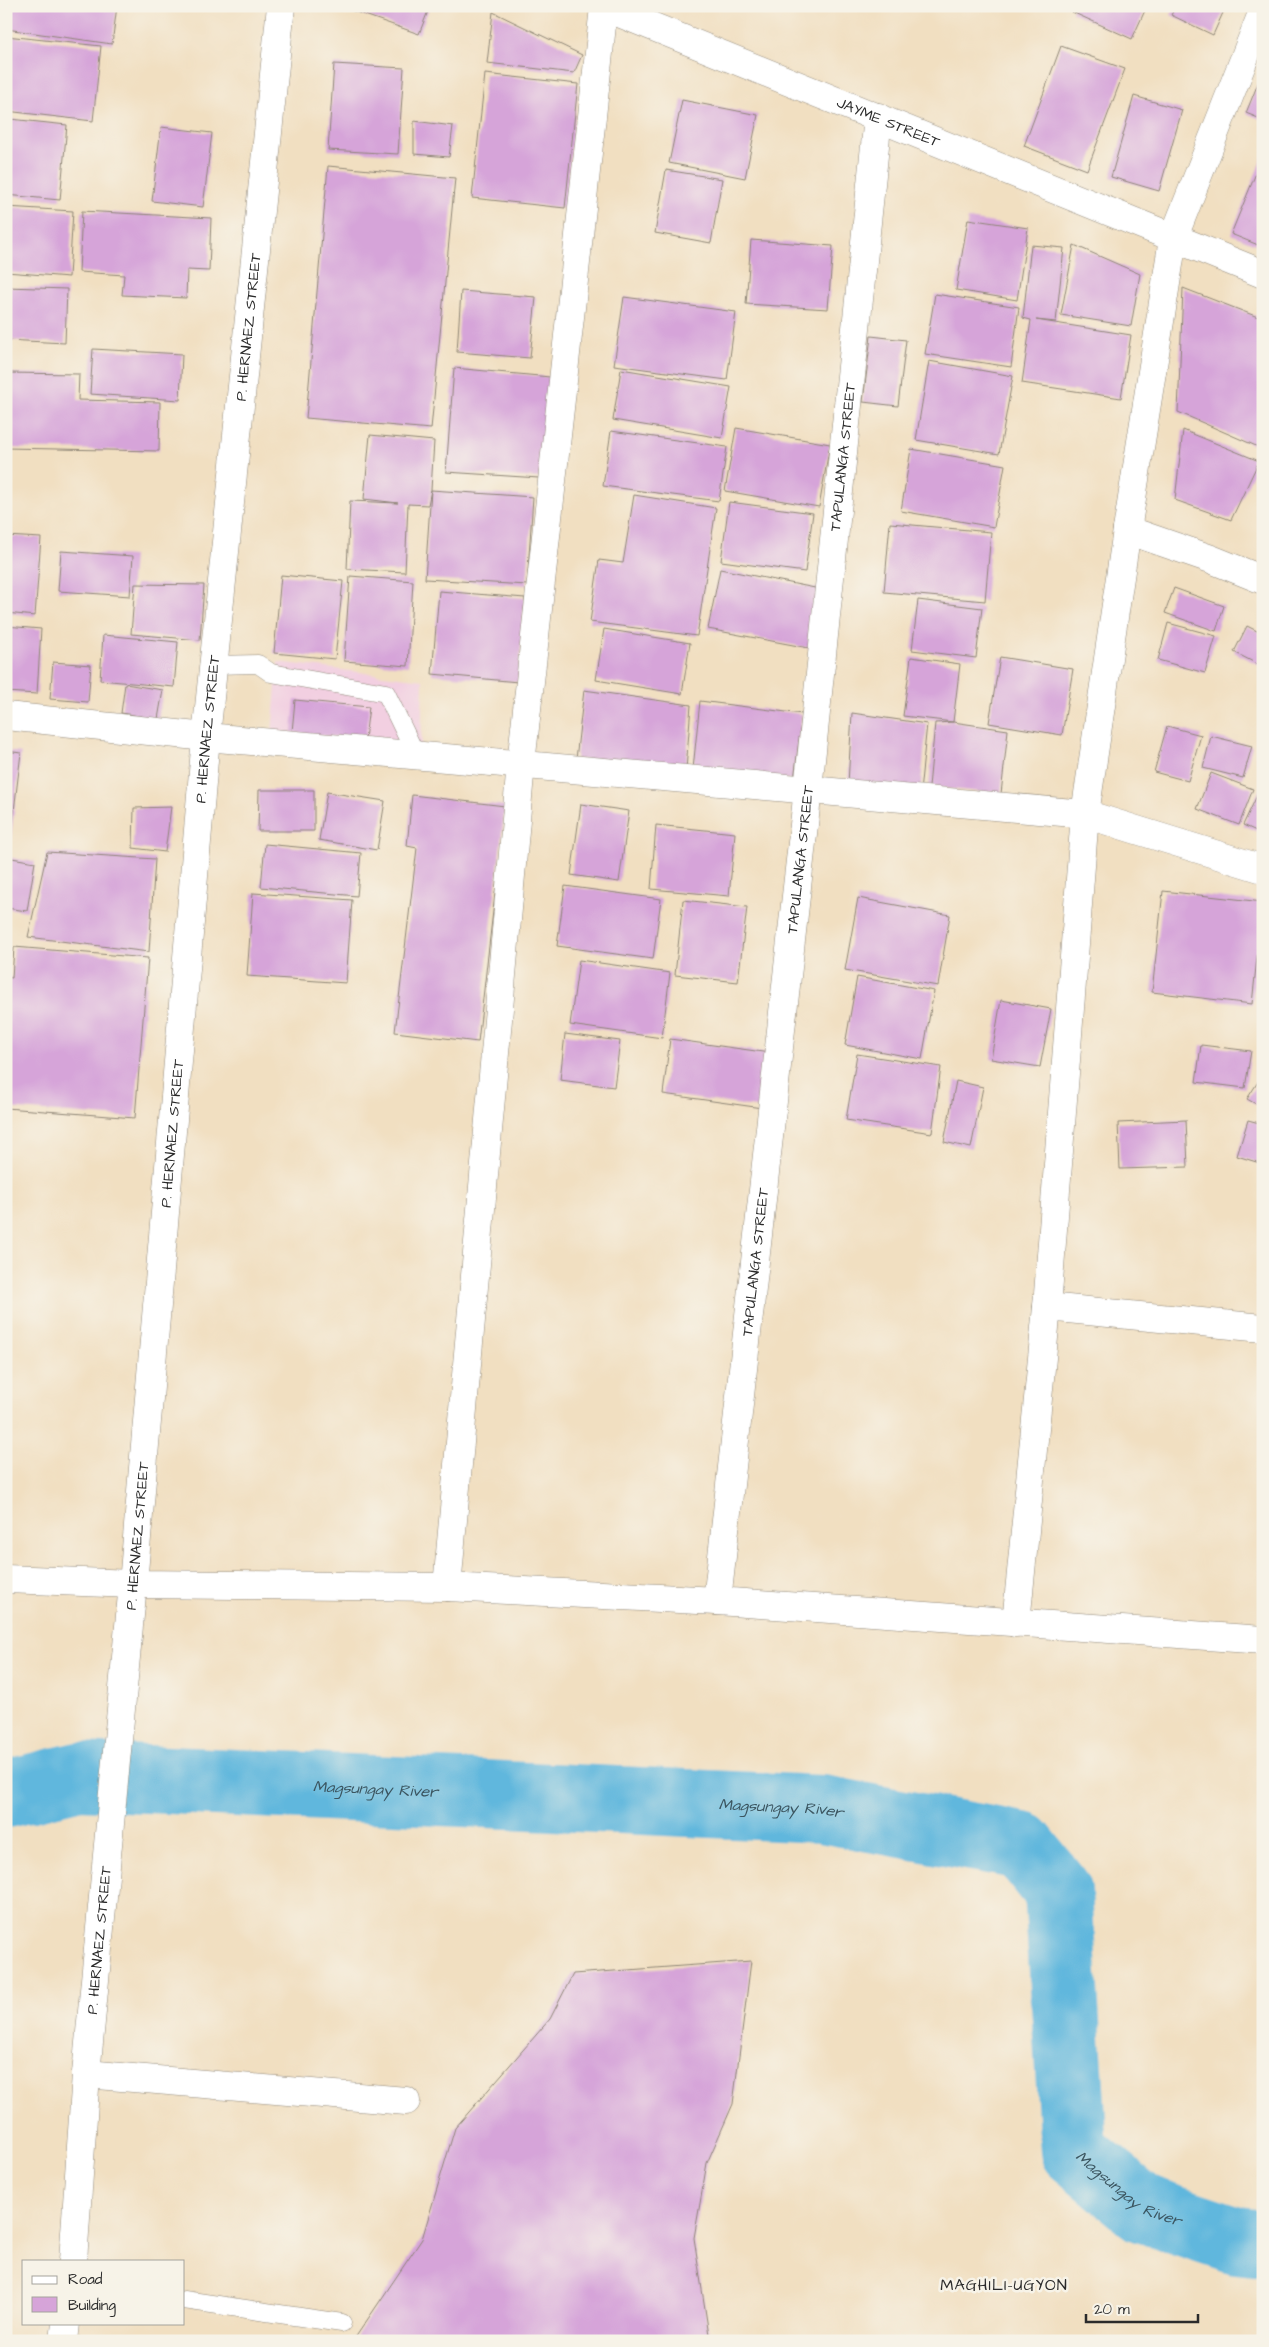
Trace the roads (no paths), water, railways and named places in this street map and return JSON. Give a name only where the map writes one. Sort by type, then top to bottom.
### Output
[{"type":"street","name":"P. HERNAEZ STREET","points":[[72,2260],[86,2074],[133,1584],[206,737],[281,6]]},
{"type":"street","name":"JAYME STREET","points":[[603,7],[1263,274]]},
{"type":"street","points":[[447,1587],[521,764],[603,7]]},
{"type":"street","points":[[1016,1623],[1046,1306],[1085,814],[1127,530],[1173,239],[1263,12]]},
{"type":"street","name":"TAPULANGA STREET","points":[[717,1601],[808,790],[878,117]]},
{"type":"street","points":[[1127,530],[1211,559],[1263,580]]},
{"type":"street","points":[[6,716],[206,737],[1085,814],[1263,869]]},
{"type":"street","points":[[1046,1306],[1263,1328]]},
{"type":"street","points":[[6,1580],[133,1584],[447,1587],[717,1601],[1263,1640]]},
{"type":"street","points":[[86,2074],[406,2101]]},
{"type":"street","points":[[64,2341],[66,2324]]},
{"type":"lane","points":[[214,664],[258,664],[271,673],[386,694],[416,755]]},
{"type":"lane","points":[[185,2300],[342,2323]]},
{"type":"waterway","name":"Magsungay River","points":[[6,1794],[79,1776],[822,1809],[1022,1846],[1058,1891],[1074,2151],[1143,2209],[1237,2240],[1263,2243]]},
{"type":"district","name":"MAGHILI-UGYON","points":[[1004,2285]]}]
